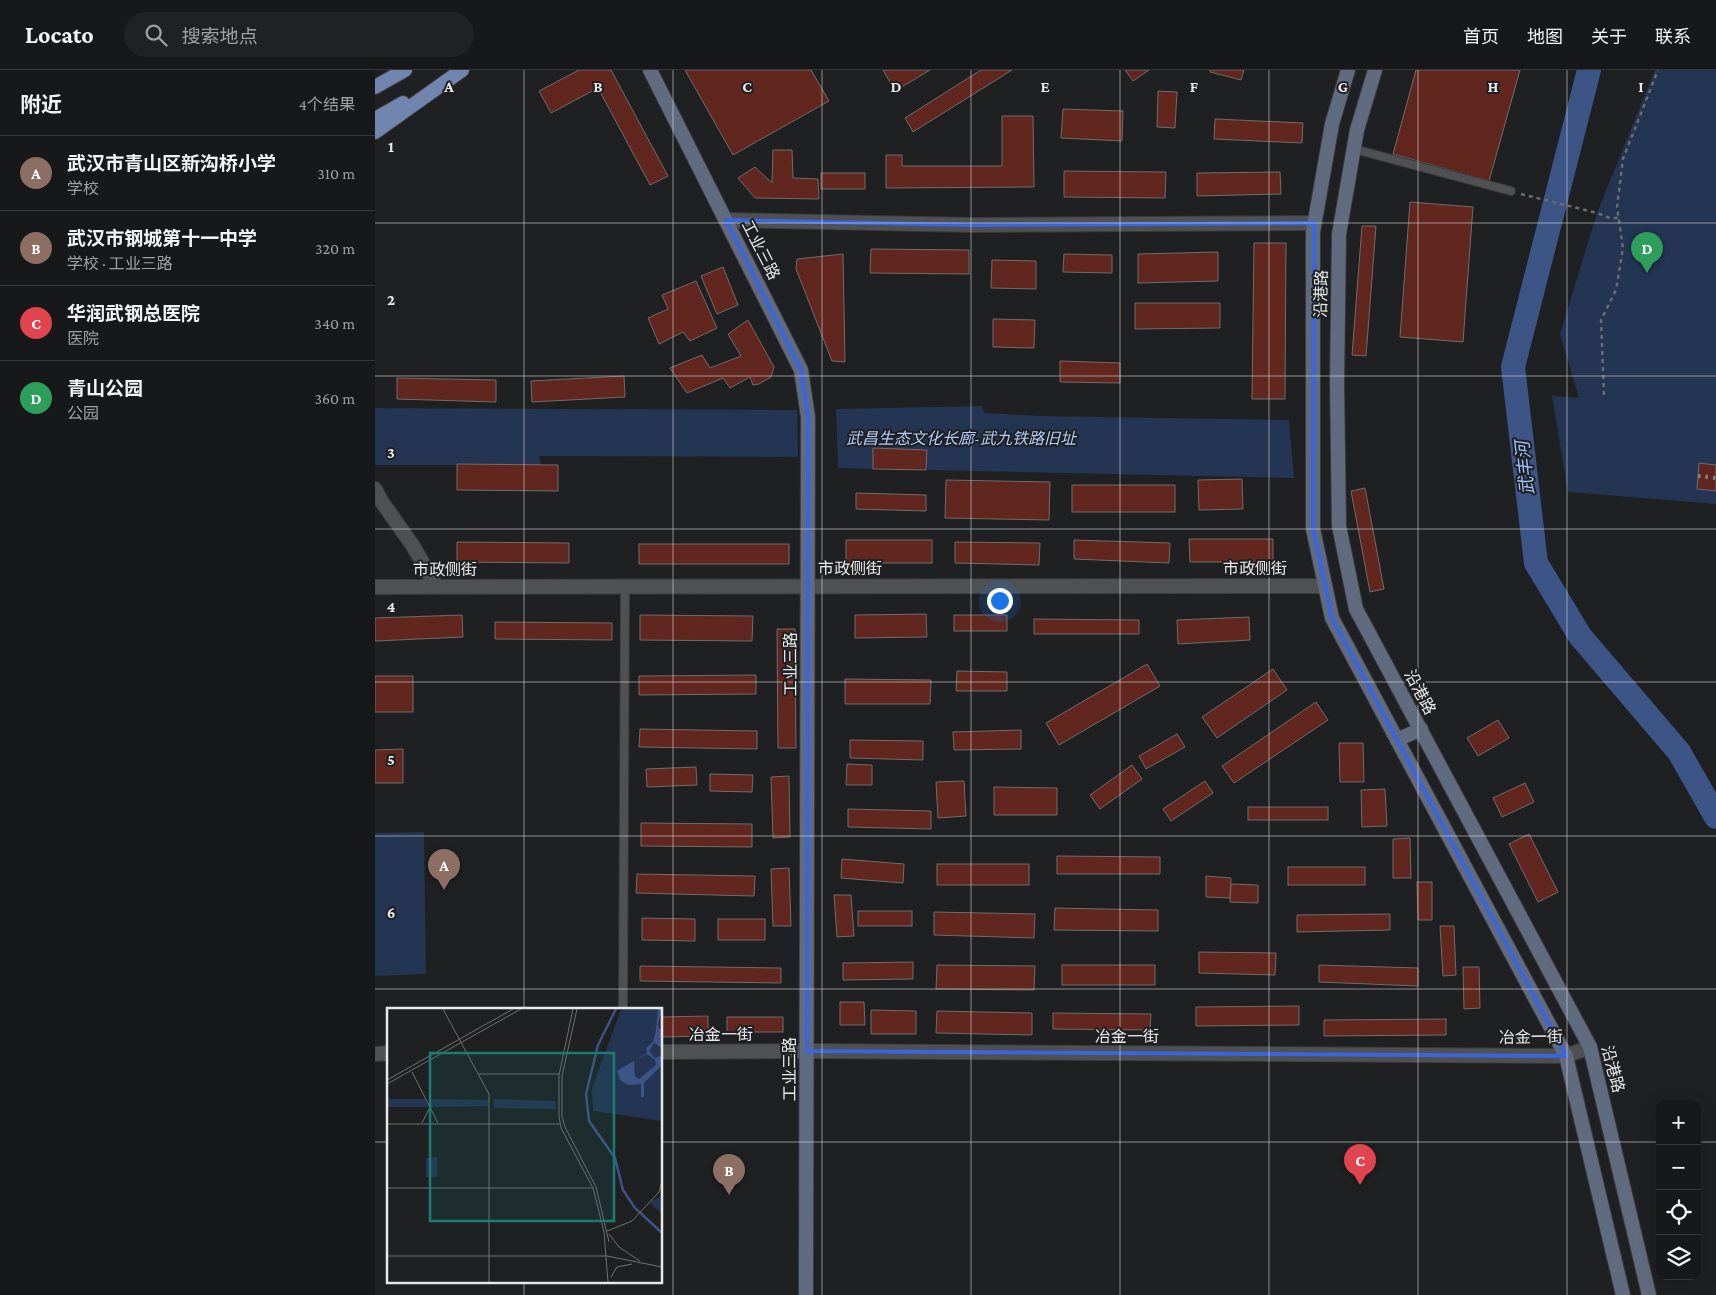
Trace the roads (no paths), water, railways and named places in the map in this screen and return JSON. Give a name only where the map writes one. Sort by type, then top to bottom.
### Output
[{"type":"main road","points":[[375,87],[405,70]]},
{"type":"main road","points":[[375,118],[461,70]]},
{"type":"main road","points":[[375,132],[461,70]]},
{"type":"main road","name":"工业三路","points":[[650,70],[801,370],[808,417],[806,1295]]},
{"type":"main road","name":"沿港路","points":[[1348,70],[1332,124],[1313,232],[1311,383],[1313,529],[1332,618],[1566,1056],[1623,1295]]},
{"type":"main road","name":"沿港路","points":[[1375,70],[1357,130],[1339,234],[1339,526],[1357,609],[1590,1047],[1649,1295]]},
{"type":"main road","points":[[1397,740],[1421,729]]},
{"type":"street","points":[[726,220],[972,225],[1314,223]]},
{"type":"street","points":[[375,489],[413,546],[436,586]]},
{"type":"street","name":"市政侧街","points":[[375,586],[1325,586]]},
{"type":"street","name":"冶金一街","points":[[663,1052],[807,1051],[1566,1056],[1590,1047]]},
{"type":"lane","points":[[1354,149],[1511,191]]},
{"type":"lane","points":[[623,1008],[625,586]]},
{"type":"waterway","name":"武丰河","points":[[1589,70],[1513,367],[1536,563],[1580,636],[1679,752],[1716,817]]},
{"type":"railway","points":[[1698,476],[1716,478]]},
{"type":"place","name":"青山公园","points":[[1647,273]]},
{"type":"place","name":"武汉市青山区新沟桥小学","points":[[444,890]]},
{"type":"place","name":"华润武钢总医院","points":[[1360,1185]]},
{"type":"place","name":"武汉市钢城第十一中学","points":[[729,1195]]},
{"type":"park label","name":"武昌生态文化长廊-武九铁路旧址","points":[[961,438]]}]
